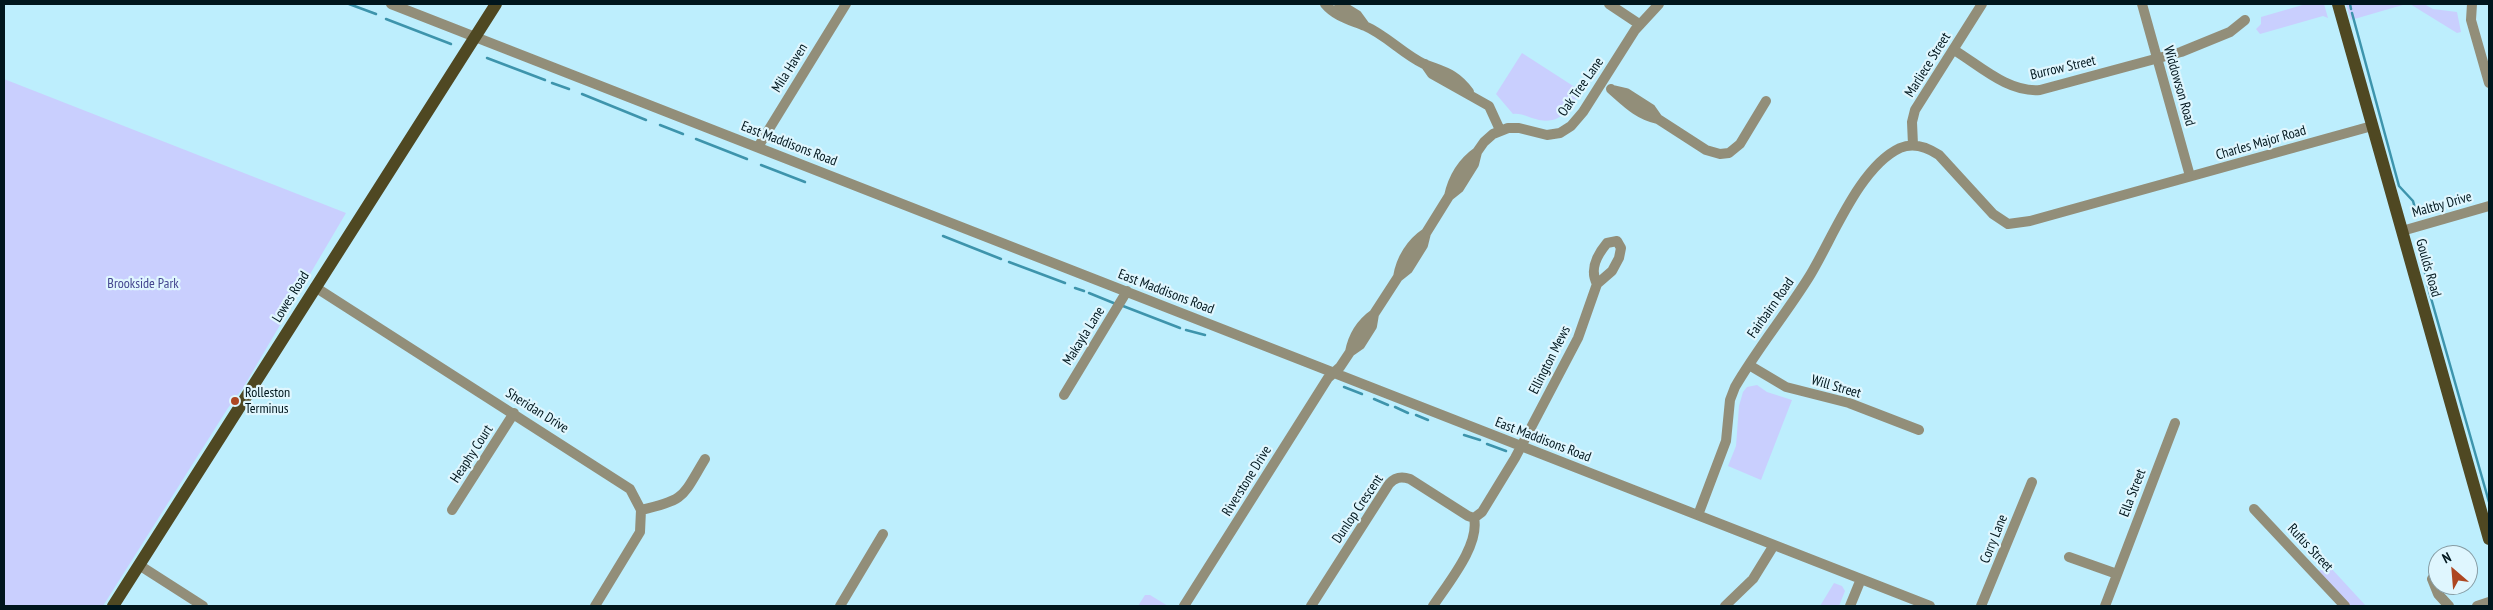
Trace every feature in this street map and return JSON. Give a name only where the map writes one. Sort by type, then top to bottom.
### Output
[{"type":"main road","name":"Lowes Road","points":[[113,606],[496,4]]},
{"type":"main road","name":"Goulds Road","points":[[2338,4],[2489,539]]},
{"type":"street","name":"East Maddisons Road","points":[[391,4],[1930,606]]},
{"type":"street","name":"Mila Haven","points":[[758,147],[846,4]]},
{"type":"street","points":[[1325,4],[1352,23],[1365,26],[1425,64],[1432,74],[1457,89],[1469,92],[1490,106],[1500,130],[1488,138],[1478,152],[1474,164],[1464,181],[1449,196],[1426,233],[1423,245],[1408,269],[1398,277],[1374,314],[1372,326],[1364,339],[1350,352],[1334,372]]},
{"type":"street","points":[[1338,4],[1357,15],[1365,26]]},
{"type":"street","points":[[1609,4],[1639,24]]},
{"type":"street","name":"Oak Tree Lane","points":[[1500,130],[1516,128],[1547,135],[1566,130],[1577,120],[1639,24],[1659,4]]},
{"type":"street","name":"Marliece Street","points":[[1913,145],[1912,122],[1915,110],[1982,4]]},
{"type":"street","name":"Widdowson Road","points":[[2142,4],[2190,176]]},
{"type":"street","points":[[2472,4],[2471,20],[2489,84]]},
{"type":"street","name":"Burrow Street","points":[[1954,50],[2011,86],[2032,91],[2157,58],[2221,36],[2237,28],[2245,20]]},
{"type":"street","points":[[1601,83],[1613,90],[1626,93],[1651,109],[1658,118],[1710,152],[1724,154],[1740,144],[1766,101]]},
{"type":"street","name":"Charles Major Road","points":[[1913,145],[1939,155],[1993,214],[2008,224],[2030,221],[2372,126]]},
{"type":"street","name":"Fairbairn Road","points":[[1698,515],[1726,441],[1732,394],[1749,365],[1809,277],[1859,189],[1892,153],[1913,145]]},
{"type":"street","name":"Maltby Drive","points":[[2402,231],[2489,206]]},
{"type":"street","name":"Ellington Mews","points":[[1474,518],[1482,512],[1522,446],[1581,330],[1597,284]]},
{"type":"street","name":"Sheridan Drive","points":[[315,287],[623,483],[634,495],[641,510]]},
{"type":"street","name":"Makayla Lane","points":[[1064,394],[1127,292]]},
{"type":"street","name":"Will Street","points":[[1749,365],[1786,387],[1849,403],[1919,430]]},
{"type":"street","name":"Riverstone Drive","points":[[1184,606],[1334,372]]},
{"type":"street","name":"Heaphy Court","points":[[452,510],[514,413]]},
{"type":"street","name":"Ella Street","points":[[2105,606],[2175,423]]},
{"type":"street","points":[[595,606],[636,541],[641,525],[641,510],[674,502],[683,496],[705,459]]},
{"type":"street","name":"Dunlop Crescent","points":[[1311,606],[1394,479],[1402,477],[1410,479],[1474,518]]},
{"type":"street","name":"Corry Lane","points":[[1981,606],[2032,482]]},
{"type":"street","name":"Rufus Street","points":[[2254,509],[2344,606]]},
{"type":"street","points":[[1433,606],[1472,543],[1476,531],[1474,518]]},
{"type":"street","points":[[840,606],[883,534]]},
{"type":"street","points":[[1725,606],[1753,579],[1774,545]]},
{"type":"street","points":[[2069,557],[2117,574]]},
{"type":"street","points":[[139,565],[203,606]]},
{"type":"street","points":[[1850,606],[1861,579]]},
{"type":"street","points":[[2439,595],[2449,606]]},
{"type":"street","points":[[2477,606],[2489,602]]},
{"type":"green space","points":[[2306,4],[2324,4],[2328,18],[2323,16],[2260,34],[2256,29],[2261,24],[2261,17]]},
{"type":"green space","points":[[2346,4],[2406,4],[2351,20]]},
{"type":"green space","points":[[2410,4],[2424,4],[2433,9],[2457,12],[2461,32],[2457,33]]},
{"type":"green space","points":[[1522,53],[1581,91],[1560,117],[1547,121],[1513,114],[1496,94]]},
{"type":"green space","name":"Brookside Park","points":[[4,79],[346,213],[243,388],[228,408],[103,606],[4,606]]},
{"type":"green space","points":[[1757,385],[1767,392],[1792,400],[1761,480],[1728,466],[1736,446],[1739,406],[1743,392],[1747,387]]},
{"type":"green space","points":[[2331,568],[2366,606],[2349,606],[2317,571]]},
{"type":"green space","points":[[1834,583],[1842,586],[1845,591],[1839,606],[1820,606]]},
{"type":"green space","points":[[1145,595],[1150,595],[1168,606],[1138,606]]},
{"type":"waterway","points":[[349,4],[376,14]]},
{"type":"waterway","points":[[2350,4],[2351,9]]},
{"type":"waterway","points":[[2352,13],[2399,186],[2413,201],[2415,208]]},
{"type":"waterway","points":[[386,19],[451,44]]},
{"type":"waterway","points":[[487,58],[545,80]]},
{"type":"waterway","points":[[552,83],[569,89]]},
{"type":"waterway","points":[[582,94],[646,120]]},
{"type":"waterway","points":[[660,125],[683,134]]},
{"type":"waterway","points":[[696,139],[747,159]]},
{"type":"waterway","points":[[761,165],[805,182]]},
{"type":"waterway","points":[[943,236],[1001,259]]},
{"type":"waterway","points":[[2424,249],[2423,264],[2429,291],[2489,502]]},
{"type":"waterway","points":[[1009,262],[1065,283]]},
{"type":"waterway","points":[[1075,288],[1084,291]]},
{"type":"waterway","points":[[1089,293],[1116,304]]},
{"type":"waterway","points":[[1123,306],[1180,328]]},
{"type":"waterway","points":[[1186,330],[1205,335]]},
{"type":"waterway","points":[[1344,387],[1362,394]]},
{"type":"waterway","points":[[1374,399],[1388,405]]},
{"type":"waterway","points":[[1395,407],[1408,413]]},
{"type":"waterway","points":[[1416,415],[1428,420]]},
{"type":"waterway","points":[[1464,435],[1480,440]]},
{"type":"waterway","points":[[1487,444],[1506,451]]},
{"type":"place","name":"Rolleston Terminus","points":[[235,401]]}]
